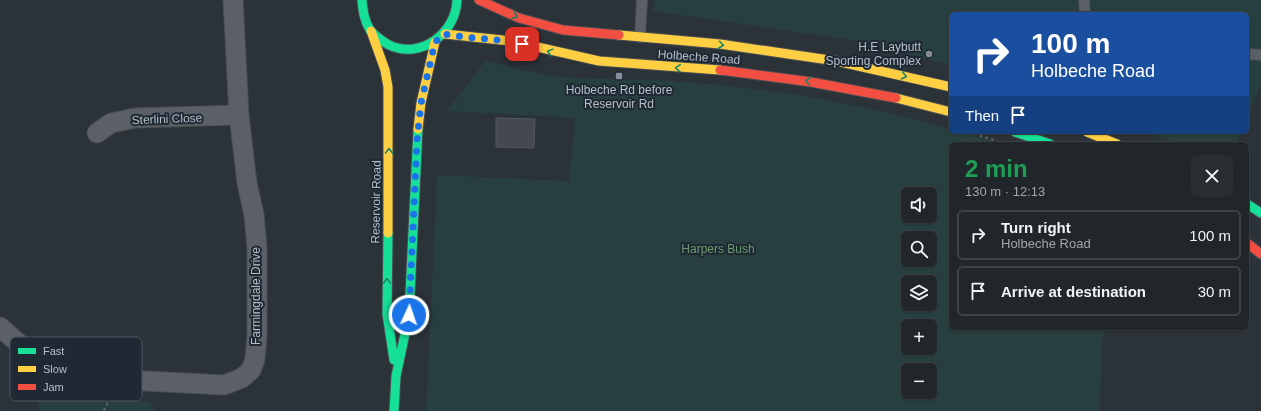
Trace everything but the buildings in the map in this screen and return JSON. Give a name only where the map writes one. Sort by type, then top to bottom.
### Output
[{"type":"street","name":"Farmingdale Drive","points":[[142,381],[224,385],[242,378],[251,370],[255,359],[257,336],[257,248],[254,215],[247,183],[240,115],[233,0]]},
{"type":"street","name":"Reservoir Road","points":[[362,0],[365,19],[371,31],[385,70],[388,87],[387,314],[396,376]]},
{"type":"street","points":[[371,31],[381,41],[394,47],[408,50],[422,48],[435,42],[445,34],[454,21],[457,5],[456,0]]},
{"type":"street","name":"Holbeche Road","points":[[479,0],[519,18],[563,30],[720,44],[836,61],[949,87]]},
{"type":"street","name":"Holbeche Road","points":[[445,34],[464,38],[511,42],[563,55],[599,61],[723,70],[774,76],[854,89],[906,100],[949,111]]},
{"type":"street","name":"Reservoir Road","points":[[394,411],[396,376],[409,315],[417,141],[421,103],[435,42]]},
{"type":"street","name":"Sterlini Close","points":[[97,133],[111,123],[135,118],[240,115]]},
{"type":"street","points":[[1021,134],[1044,142]]},
{"type":"street","points":[[1092,134],[1113,142]]},
{"type":"street","points":[[1249,205],[1261,213]]},
{"type":"street","points":[[1249,245],[1261,254]]},
{"type":"street","name":"Farmingdale Drive","points":[[0,327],[12,337]]},
{"type":"lane","points":[[640,37],[642,0]]},
{"type":"lane","points":[[1084,0],[1085,12]]},
{"type":"lane","points":[[1249,54],[1261,55]]},
{"type":"path","points":[[975,134],[1002,142]]},
{"type":"green space","name":"H.E Laybutt Sporting Complex","points":[[654,0],[1261,0],[1261,83],[1249,112],[1249,12],[949,12],[949,65],[864,42],[653,11]]},
{"type":"green space","name":"Harpers Bush","points":[[485,61],[555,76],[686,82],[786,93],[886,112],[949,128],[949,134],[968,134],[994,142],[949,142],[949,330],[1106,330],[1102,341],[1100,411],[426,411],[437,175],[569,181],[575,118],[447,111]]},
{"type":"green space","points":[[1153,134],[1240,134],[1237,142],[1172,142]]},
{"type":"green space","points":[[39,401],[134,401],[149,402],[156,411],[39,411]]},
{"type":"traffic: fast","points":[[362,0],[363,12],[370,30],[389,45],[401,49],[413,49],[424,46],[435,40],[443,33],[450,23],[455,12],[457,0]]},
{"type":"traffic: fast","points":[[394,411],[396,376],[409,315],[418,129]]},
{"type":"traffic: fast","points":[[1021,134],[1044,142]]},
{"type":"traffic: fast","points":[[1249,205],[1261,213]]},
{"type":"traffic: fast","points":[[388,233],[387,314],[394,360]]},
{"type":"traffic: slow","points":[[371,31],[385,70],[388,87],[388,233]]},
{"type":"traffic: slow","points":[[445,34],[511,41],[599,61],[720,70]]},
{"type":"traffic: slow","points":[[619,35],[720,44],[836,61],[949,87]]},
{"type":"traffic: slow","points":[[418,129],[421,103],[435,42]]},
{"type":"traffic: slow","points":[[896,98],[949,111]]},
{"type":"traffic: slow","points":[[1092,134],[1112,142]]},
{"type":"traffic: jam","points":[[479,0],[519,18],[563,30],[619,35]]},
{"type":"traffic: jam","points":[[720,70],[811,82],[896,98]]},
{"type":"traffic: jam","points":[[1249,245],[1261,254]]},
{"type":"place","name":"H.E Laybutt Sporting Complex","points":[[929,54]]},
{"type":"place","name":"Holbeche Rd before Reservoir Rd","points":[[619,76]]},
{"type":"route","points":[[409,315],[417,141],[421,103],[435,42],[445,34],[464,38],[493,39],[522,44]]}]
